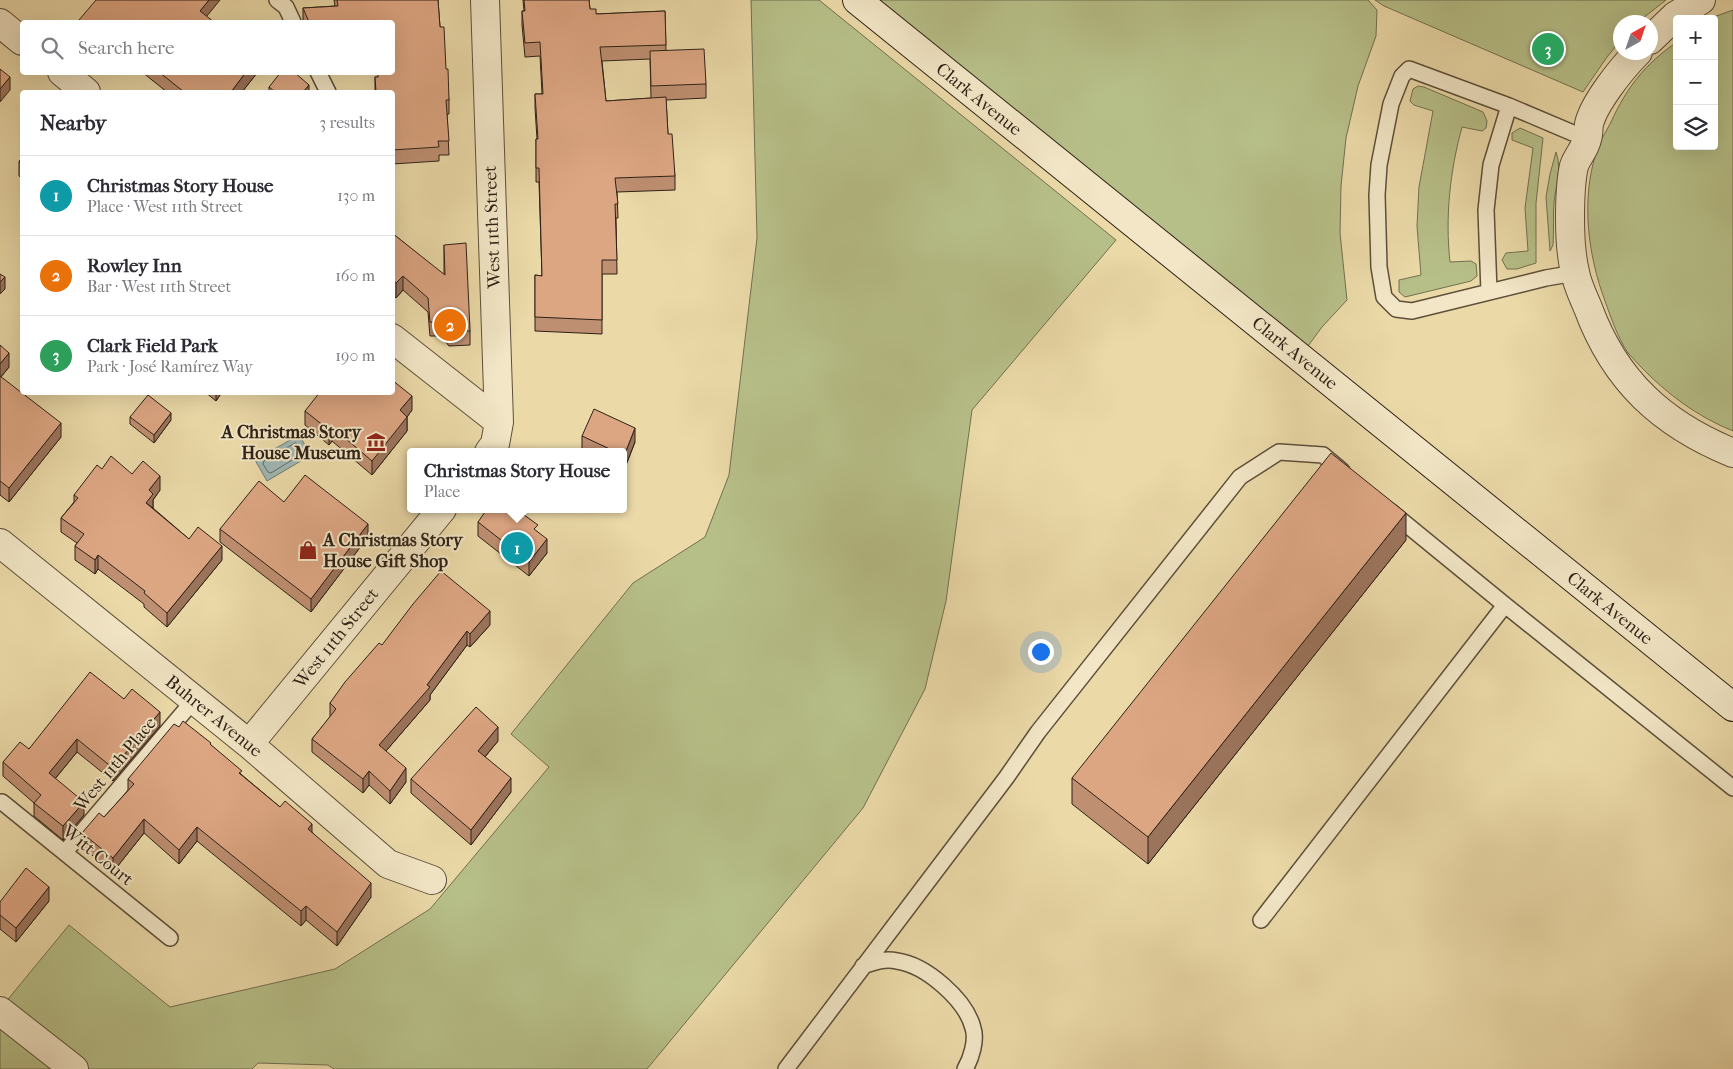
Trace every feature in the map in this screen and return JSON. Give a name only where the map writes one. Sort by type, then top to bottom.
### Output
[{"type":"street","name":"West 11th Street","points":[[485,0],[499,422],[495,444],[492,448]]},
{"type":"street","name":"Clark Avenue","points":[[856,0],[1731,705]]},
{"type":"street","points":[[1658,32],[1675,16],[1702,0]]},
{"type":"street","points":[[0,23],[20,39]]},
{"type":"street","points":[[1630,60],[1596,106],[1589,124],[1587,139],[1574,166],[1570,198],[1570,242],[1575,273],[1595,328],[1617,366],[1640,394],[1665,416],[1703,441],[1733,453]]},
{"type":"street","points":[[66,75],[84,90]]},
{"type":"street","points":[[395,340],[499,422]]},
{"type":"street","name":"West 11th Street","points":[[249,744],[439,513]]},
{"type":"street","name":"Buhrer Avenue","points":[[0,543],[249,744],[388,864],[432,880]]},
{"type":"street","points":[[0,1012],[74,1069]]},
{"type":"lane","points":[[277,0],[286,7],[292,20]]},
{"type":"lane","points":[[1575,273],[1412,311],[1396,309],[1384,297],[1379,267],[1378,165],[1391,104],[1402,76],[1409,69],[1509,106],[1587,139]]},
{"type":"lane","points":[[320,75],[327,90]]},
{"type":"lane","points":[[1489,292],[1486,210],[1492,165],[1509,106]]},
{"type":"lane","points":[[786,1069],[1006,778],[1038,732],[1240,477],[1279,452],[1323,455],[1354,480]]},
{"type":"lane","points":[[1376,499],[1733,788]]},
{"type":"lane","points":[[1261,920],[1505,605]]},
{"type":"lane","name":"West 11th Place","points":[[65,852],[194,700]]},
{"type":"lane","name":"Witt Court","points":[[2,802],[170,938]]},
{"type":"lane","points":[[863,966],[880,960],[897,960],[915,966],[948,990],[965,1009],[974,1029],[973,1048],[965,1069]]},
{"type":"green space","points":[[751,0],[819,0],[1116,240],[972,410],[946,601],[925,689],[863,808],[647,1069],[334,1069],[328,1065],[258,1063],[252,1069],[0,1069],[0,1009],[69,925],[170,1007],[335,969],[430,909],[549,767],[511,734],[633,583],[705,537],[729,475],[757,238]]},
{"type":"green space","points":[[857,0],[1368,0],[1377,10],[1376,36],[1358,86],[1346,138],[1341,186],[1340,233],[1347,300],[1322,327],[1300,357]]},
{"type":"green space","points":[[1375,0],[1666,0],[1647,15],[1613,15],[1613,50],[1583,92],[1384,6]]},
{"type":"green space","points":[[1733,10],[1733,431],[1695,412],[1684,404],[1651,377],[1628,353],[1615,328],[1599,283],[1588,228],[1591,171],[1601,141],[1630,87],[1654,60],[1658,60],[1658,57],[1673,45],[1673,150],[1718,150],[1718,15]]},
{"type":"green space","points":[[1418,86],[1483,112],[1487,121],[1486,128],[1482,131],[1462,127],[1454,160],[1448,211],[1450,262],[1471,261],[1476,264],[1477,276],[1471,281],[1405,297],[1399,292],[1399,280],[1421,275],[1417,226],[1419,187],[1433,111],[1414,105],[1410,101],[1413,89]]},
{"type":"green space","points":[[1520,128],[1543,138],[1536,203],[1536,263],[1517,269],[1507,269],[1502,260],[1506,253],[1528,251],[1525,208],[1533,148],[1512,140],[1512,133]]},
{"type":"green space","points":[[1556,152],[1559,170],[1554,202],[1553,245],[1550,251],[1546,197]]},
{"type":"water","points":[[299,435],[311,455],[267,481],[255,460]]},
{"type":"building","points":[[96,0],[209,0],[200,11],[211,20],[79,20]]},
{"type":"building","points":[[337,0],[438,0],[440,27],[444,27],[446,69],[448,69],[449,100],[446,100],[449,141],[438,141],[439,147],[395,150],[395,90],[376,90],[375,77],[378,77],[378,75],[395,75],[395,20],[308,20],[303,8],[338,6]]},
{"type":"building","points":[[524,0],[589,0],[590,9],[596,9],[596,14],[665,11],[666,45],[600,47],[606,101],[666,97],[668,134],[672,134],[675,176],[615,178],[618,204],[615,204],[617,260],[602,260],[602,320],[535,317],[535,275],[542,276],[539,168],[536,168],[536,139],[538,139],[535,94],[543,94],[540,42],[525,43],[522,11],[525,11]]},
{"type":"building","points":[[704,49],[706,84],[651,86],[650,51]]},
{"type":"building","points":[[0,69],[10,77],[0,89]]},
{"type":"building","points":[[163,75],[244,75],[232,90],[182,90]]},
{"type":"building","points":[[279,75],[297,75],[309,85],[305,90],[273,90],[269,87]]},
{"type":"building","points":[[395,235],[445,275],[444,245],[466,243],[470,331],[449,332],[441,322],[430,322],[428,298],[403,276],[396,283]]},
{"type":"building","points":[[0,274],[5,277],[0,282]]},
{"type":"building","points":[[0,345],[9,353],[0,364]]},
{"type":"building","points":[[0,376],[20,391],[20,395],[25,395],[61,423],[9,488],[0,481]]},
{"type":"building","points":[[395,382],[412,396],[400,410],[407,417],[372,461],[332,427],[329,430],[305,411],[318,395],[395,395]]},
{"type":"building","points":[[148,395],[171,413],[154,435],[130,417]]},
{"type":"building","points":[[594,409],[635,428],[627,448],[608,448],[582,436]]},
{"type":"building","points":[[1331,453],[1406,513],[1148,837],[1072,778]]},
{"type":"building","points":[[111,456],[132,474],[143,461],[160,476],[149,490],[153,494],[146,503],[189,539],[198,527],[222,546],[167,613],[144,593],[145,591],[98,555],[95,560],[75,546],[84,534],[61,518],[78,498],[74,495],[97,465],[102,469]]},
{"type":"building","name":"A Christmas Story House Gift Shop","points":[[305,475],[368,524],[311,599],[220,529],[259,481],[284,502]]},
{"type":"building","points":[[484,513],[514,513],[517,516],[521,513],[538,525],[534,529],[547,539],[529,562],[478,522]]},
{"type":"building","points":[[441,571],[490,611],[470,634],[467,631],[427,685],[430,687],[379,745],[406,768],[390,791],[369,771],[363,779],[312,739],[336,709],[330,703],[345,682],[379,643],[382,645]]},
{"type":"building","points":[[90,672],[124,699],[132,689],[160,712],[113,768],[77,739],[49,773],[84,802],[63,826],[34,803],[41,795],[3,762],[20,742],[29,749]]},
{"type":"building","points":[[476,707],[498,727],[478,751],[511,778],[471,830],[411,779]]},
{"type":"building","points":[[183,721],[211,743],[242,771],[239,773],[280,807],[285,801],[312,824],[308,829],[371,883],[337,932],[306,906],[301,911],[197,827],[179,850],[144,819],[113,858],[82,833],[99,813],[104,817],[134,784],[128,779],[174,724],[179,727]]},
{"type":"building","points":[[26,868],[49,887],[16,928],[0,915],[0,902]]},
{"type":"place","name":"Clark Field Park","points":[[1548,49]]},
{"type":"place","name":"Rowley Inn","points":[[450,325]]},
{"type":"place","name":"A Christmas Story House Museum","points":[[376,442]]},
{"type":"place","name":"Christmas Story House","points":[[517,548]]},
{"type":"place","name":"A Christmas Story House Gift Shop","points":[[308,550]]}]
